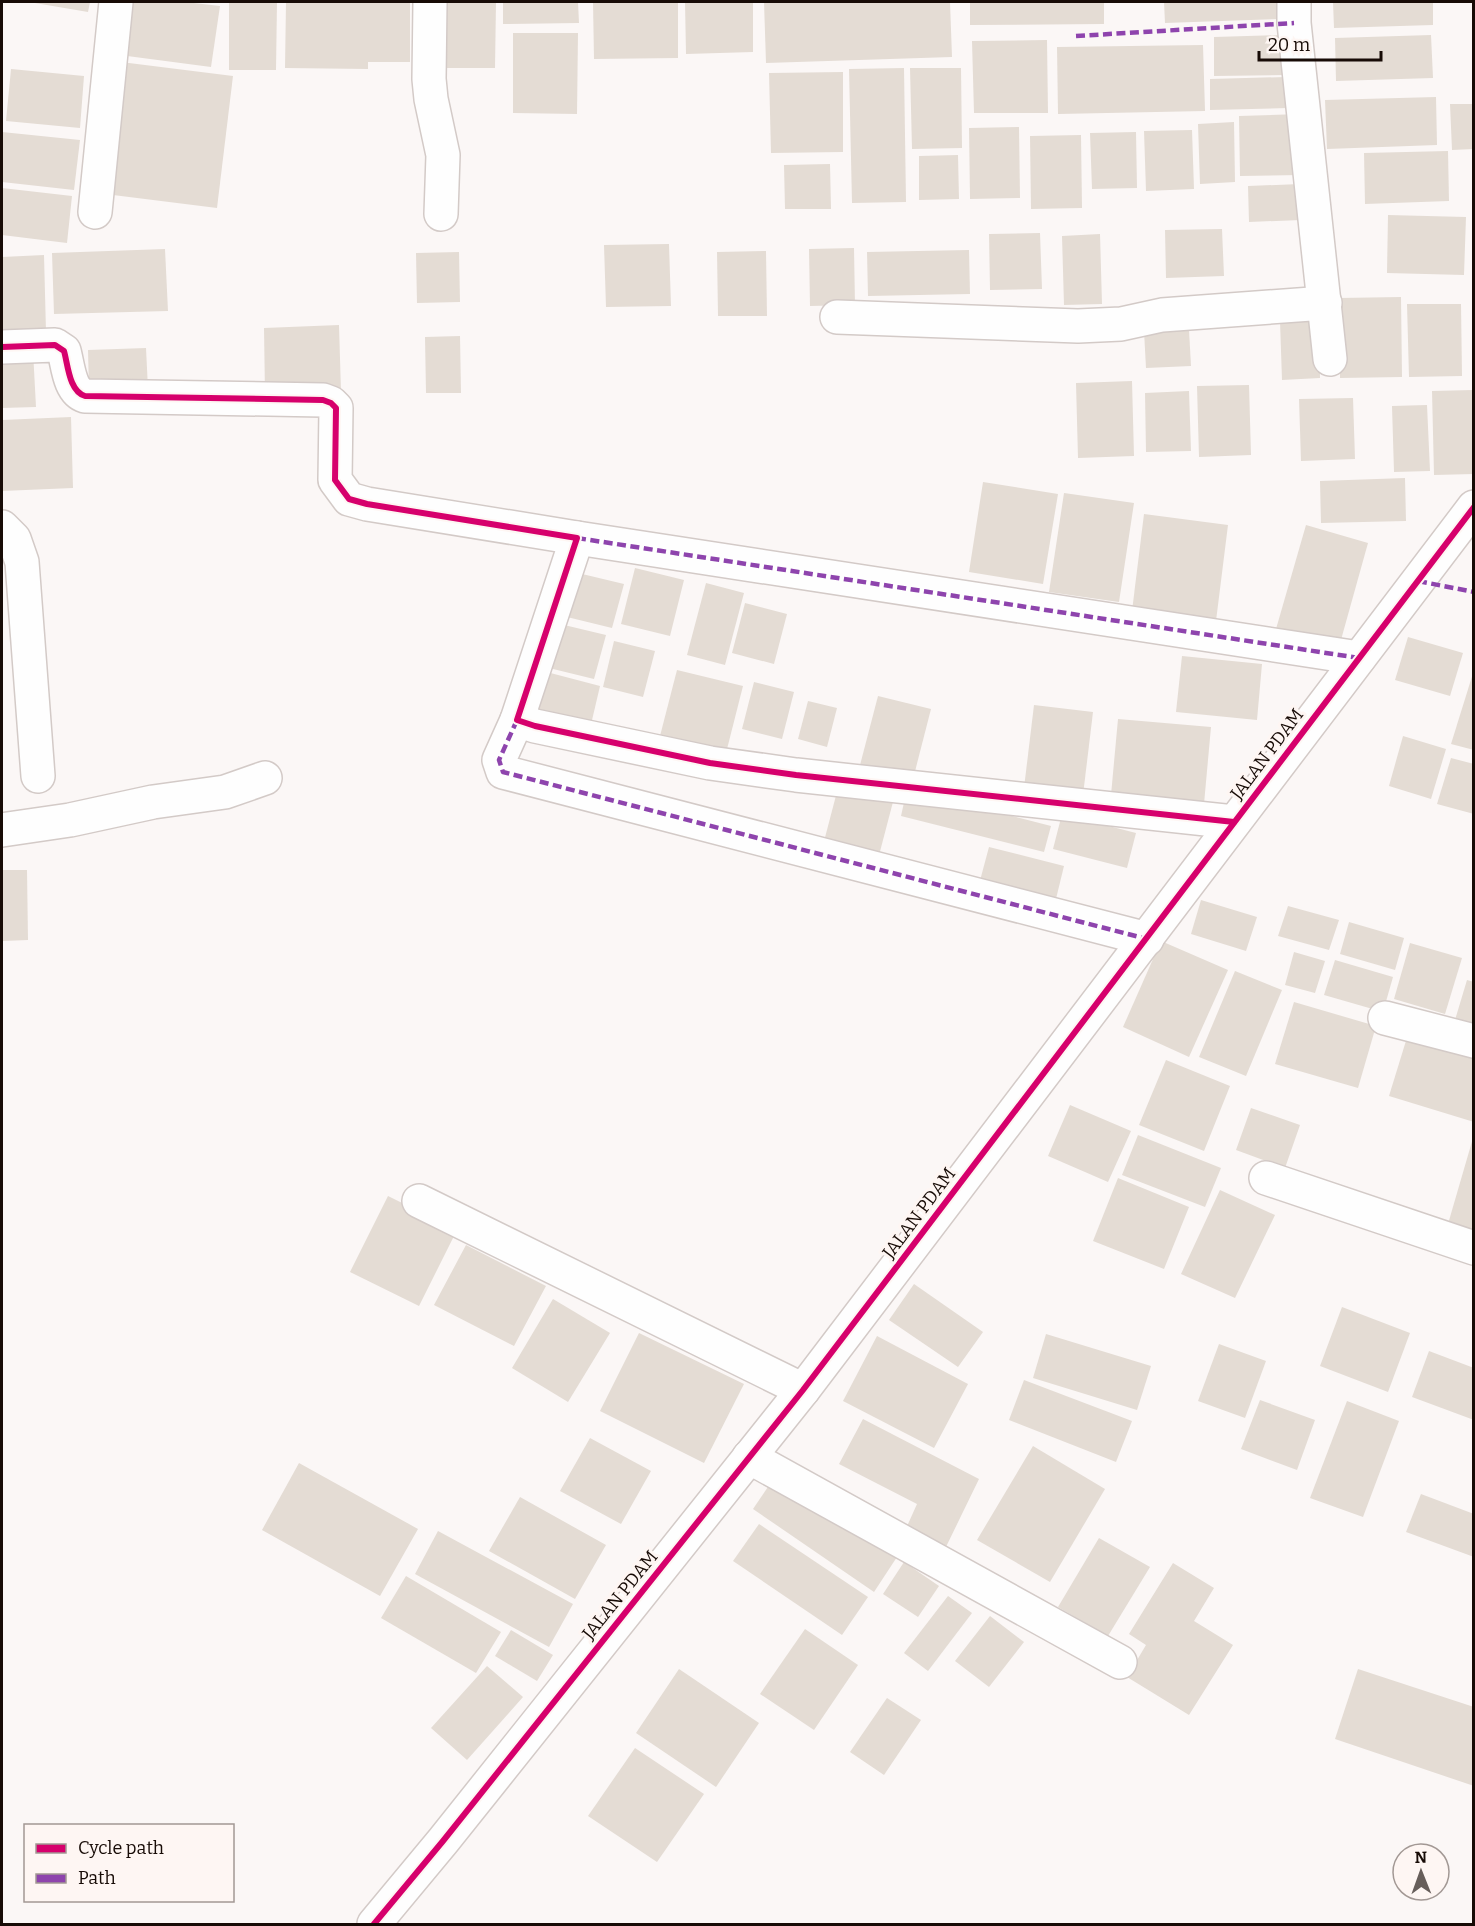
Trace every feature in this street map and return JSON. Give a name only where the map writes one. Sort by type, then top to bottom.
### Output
[{"type":"street","points":[[95,212],[116,2]]},
{"type":"street","points":[[430,2],[430,89],[443,155],[441,214]]},
{"type":"street","points":[[1294,2],[1294,23],[1330,359]]},
{"type":"street","points":[[837,317],[1078,326],[1120,324],[1162,315],[1324,303]]},
{"type":"street","points":[[2,347],[55,345],[64,351],[74,388],[85,396],[323,400],[331,403],[336,408],[335,480],[349,499],[367,504],[1359,658]]},
{"type":"street","name":"JALAN PDAM","points":[[374,1924],[803,1390],[1473,507]]},
{"type":"street","points":[[2,527],[14,539],[22,562],[38,776]]},
{"type":"street","points":[[577,538],[517,720],[499,760],[503,772],[1147,939]]},
{"type":"street","points":[[517,720],[535,726],[710,763],[1234,822]]},
{"type":"street","points":[[2,830],[70,820],[153,802],[225,792],[265,778]]},
{"type":"street","points":[[1385,1018],[1473,1041]]},
{"type":"street","points":[[1266,1178],[1473,1248]]},
{"type":"street","points":[[419,1201],[803,1390]]},
{"type":"street","points":[[749,1457],[1120,1662]]},
{"type":"building","points":[[29,2],[90,2],[88,12]]},
{"type":"building","points":[[119,2],[185,2],[220,6],[211,67],[112,54]]},
{"type":"building","points":[[229,2],[277,2],[276,70],[229,70]]},
{"type":"building","points":[[286,2],[410,2],[410,62],[368,62],[368,69],[285,68]]},
{"type":"building","points":[[436,2],[496,2],[495,68],[435,68]]},
{"type":"building","points":[[503,2],[578,2],[579,23],[503,24]]},
{"type":"building","points":[[593,2],[678,2],[678,58],[594,59]]},
{"type":"building","points":[[685,2],[753,2],[753,52],[686,54]]},
{"type":"building","points":[[764,2],[950,2],[952,57],[766,63]]},
{"type":"building","points":[[970,2],[1104,2],[1104,24],[970,25]]},
{"type":"building","points":[[1164,2],[1278,2],[1279,19],[1165,23]]},
{"type":"building","points":[[1333,2],[1433,2],[1433,25],[1334,28]]},
{"type":"building","points":[[513,33],[578,33],[577,114],[513,113]]},
{"type":"building","points":[[1283,35],[1284,75],[1214,76],[1214,37]]},
{"type":"building","points":[[1431,35],[1433,78],[1336,81],[1335,38]]},
{"type":"building","points":[[1047,40],[1048,113],[974,113],[972,41]]},
{"type":"building","points":[[1203,45],[1205,111],[1058,114],[1057,47]]},
{"type":"building","points":[[121,62],[233,76],[217,208],[105,194]]},
{"type":"building","points":[[904,68],[906,202],[852,203],[849,69]]},
{"type":"building","points":[[910,68],[961,68],[962,148],[912,149]]},
{"type":"building","points":[[11,69],[84,76],[80,128],[6,121]]},
{"type":"building","points":[[843,72],[843,152],[771,153],[769,73]]},
{"type":"building","points":[[1286,77],[1288,108],[1210,110],[1210,79]]},
{"type":"building","points":[[1436,97],[1437,145],[1327,149],[1325,100]]},
{"type":"building","points":[[1450,104],[1474,104],[1474,149],[1452,150]]},
{"type":"building","points":[[1300,114],[1301,175],[1240,176],[1239,116]]},
{"type":"building","points":[[1234,122],[1235,182],[1200,184],[1198,124]]},
{"type":"building","points":[[1019,127],[1020,198],[970,199],[969,128]]},
{"type":"building","points":[[1192,130],[1194,189],[1146,191],[1144,131]]},
{"type":"building","points":[[2,132],[80,140],[74,190],[2,182]]},
{"type":"building","points":[[1136,132],[1137,188],[1092,189],[1090,133]]},
{"type":"building","points":[[1081,135],[1082,208],[1031,209],[1030,136]]},
{"type":"building","points":[[1448,151],[1449,201],[1365,204],[1364,153]]},
{"type":"building","points":[[958,155],[959,199],[919,200],[919,156]]},
{"type":"building","points":[[830,164],[831,209],[785,209],[784,165]]},
{"type":"building","points":[[1300,184],[1301,220],[1249,222],[1248,186]]},
{"type":"building","points":[[2,188],[72,196],[67,243],[2,235]]},
{"type":"building","points":[[1388,215],[1466,217],[1464,275],[1387,273]]},
{"type":"building","points":[[1222,229],[1224,276],[1166,278],[1165,230]]},
{"type":"building","points":[[1040,233],[1042,289],[990,290],[989,234]]},
{"type":"building","points":[[1100,234],[1102,304],[1064,305],[1062,236]]},
{"type":"building","points":[[669,244],[671,306],[606,307],[604,245]]},
{"type":"building","points":[[854,248],[855,305],[810,306],[809,249]]},
{"type":"building","points":[[165,249],[168,311],[54,314],[52,253]]},
{"type":"building","points":[[969,250],[970,294],[868,296],[867,252]]},
{"type":"building","points":[[766,251],[767,316],[718,316],[717,252]]},
{"type":"building","points":[[459,252],[460,302],[417,303],[416,253]]},
{"type":"building","points":[[44,255],[46,332],[2,334],[2,257]]},
{"type":"building","points":[[1401,297],[1402,377],[1340,378],[1339,298]]},
{"type":"building","points":[[1407,304],[1461,304],[1462,376],[1409,377]]},
{"type":"building","points":[[1319,319],[1320,378],[1282,380],[1280,321]]},
{"type":"building","points":[[339,325],[341,392],[265,395],[264,328]]},
{"type":"building","points":[[1189,330],[1191,366],[1146,368],[1144,331]]},
{"type":"building","points":[[460,336],[461,393],[426,393],[425,337]]},
{"type":"building","points":[[146,348],[148,389],[89,390],[88,350]]},
{"type":"building","points":[[2,351],[33,351],[36,407],[2,408]]},
{"type":"building","points":[[1132,381],[1134,456],[1078,458],[1076,383]]},
{"type":"building","points":[[1249,385],[1251,455],[1199,457],[1197,386]]},
{"type":"building","points":[[1473,390],[1474,474],[1434,475],[1432,391]]},
{"type":"building","points":[[1189,391],[1191,451],[1146,452],[1145,393]]},
{"type":"building","points":[[1353,398],[1355,459],[1301,461],[1299,399]]},
{"type":"building","points":[[1427,405],[1430,471],[1394,472],[1392,406]]},
{"type":"building","points":[[71,417],[73,488],[2,491],[2,420]]},
{"type":"building","points":[[1405,478],[1406,521],[1321,523],[1320,481]]},
{"type":"building","points":[[983,482],[1058,494],[1043,584],[969,572]]},
{"type":"building","points":[[1064,493],[1134,503],[1119,602],[1049,592]]},
{"type":"building","points":[[1144,514],[1228,525],[1215,629],[1131,619]]},
{"type":"building","points":[[1306,525],[1368,543],[1339,647],[1276,629]]},
{"type":"building","points":[[635,568],[684,580],[670,636],[621,624]]},
{"type":"building","points":[[578,573],[624,584],[612,628],[567,617]]},
{"type":"building","points":[[706,583],[744,593],[725,665],[687,655]]},
{"type":"building","points":[[745,603],[787,614],[774,664],[732,653]]},
{"type":"building","points":[[560,624],[606,635],[594,679],[549,668]]},
{"type":"building","points":[[1408,637],[1463,653],[1450,696],[1395,680]]},
{"type":"building","points":[[614,641],[655,651],[643,697],[603,687]]},
{"type":"building","points":[[1182,656],[1262,664],[1257,720],[1176,712]]},
{"type":"building","points":[[539,670],[600,686],[589,733],[527,717]]},
{"type":"building","points":[[677,670],[743,686],[726,753],[660,736]]},
{"type":"building","points":[[1474,670],[1474,750],[1451,744]]},
{"type":"building","points":[[754,682],[794,692],[782,739],[742,729]]},
{"type":"building","points":[[878,696],[931,709],[912,783],[859,769]]},
{"type":"building","points":[[808,701],[837,708],[827,747],[798,739]]},
{"type":"building","points":[[1034,705],[1093,712],[1083,795],[1024,788]]},
{"type":"building","points":[[1118,719],[1211,727],[1204,804],[1111,795]]},
{"type":"building","points":[[1403,736],[1446,749],[1431,799],[1389,786]]},
{"type":"building","points":[[1451,758],[1474,764],[1474,814],[1437,804]]},
{"type":"building","points":[[839,784],[894,798],[877,863],[822,849]]},
{"type":"building","points":[[907,789],[1051,826],[1044,852],[901,816]]},
{"type":"building","points":[[1062,814],[1136,833],[1127,868],[1053,849]]},
{"type":"building","points":[[989,847],[1064,866],[1054,907],[978,888]]},
{"type":"building","points":[[2,870],[27,870],[28,940],[3,941]]},
{"type":"building","points":[[1201,900],[1257,917],[1246,951],[1191,934]]},
{"type":"building","points":[[1288,906],[1339,920],[1329,950],[1278,936]]},
{"type":"building","points":[[1349,922],[1404,938],[1395,970],[1340,954]]},
{"type":"building","points":[[1161,941],[1228,970],[1189,1057],[1123,1027]]},
{"type":"building","points":[[1410,943],[1462,958],[1445,1014],[1394,999]]},
{"type":"building","points":[[1294,952],[1325,961],[1315,993],[1285,985]]},
{"type":"building","points":[[1335,960],[1393,977],[1383,1012],[1324,995]]},
{"type":"building","points":[[1235,971],[1282,990],[1246,1076],[1199,1057]]},
{"type":"building","points":[[1467,980],[1474,982],[1474,1026],[1455,1020]]},
{"type":"building","points":[[1294,1002],[1376,1026],[1358,1088],[1275,1064]]},
{"type":"building","points":[[1409,1031],[1474,1050],[1474,1122],[1389,1096]]},
{"type":"building","points":[[1166,1060],[1230,1086],[1204,1151],[1139,1125]]},
{"type":"building","points":[[1070,1105],[1131,1131],[1108,1182],[1048,1156]]},
{"type":"building","points":[[1251,1108],[1300,1125],[1285,1168],[1236,1150]]},
{"type":"building","points":[[1138,1135],[1221,1168],[1205,1207],[1122,1175]]},
{"type":"building","points":[[1474,1138],[1474,1231],[1448,1224]]},
{"type":"building","points":[[1118,1178],[1189,1207],[1164,1269],[1093,1241]]},
{"type":"building","points":[[1220,1190],[1275,1215],[1235,1298],[1181,1274]]},
{"type":"building","points":[[388,1196],[457,1230],[419,1306],[350,1272]]},
{"type":"building","points":[[466,1245],[546,1286],[514,1346],[434,1305]]},
{"type":"building","points":[[914,1284],[983,1332],[958,1367],[889,1320]]},
{"type":"building","points":[[553,1299],[610,1333],[568,1402],[512,1368]]},
{"type":"building","points":[[1342,1307],[1410,1333],[1388,1392],[1320,1366]]},
{"type":"building","points":[[639,1333],[744,1384],[704,1463],[600,1411]]},
{"type":"building","points":[[1046,1334],[1151,1366],[1137,1410],[1033,1378]]},
{"type":"building","points":[[877,1336],[968,1384],[934,1448],[843,1401]]},
{"type":"building","points":[[1219,1344],[1266,1361],[1245,1418],[1198,1401]]},
{"type":"building","points":[[1429,1351],[1474,1368],[1474,1420],[1412,1397]]},
{"type":"building","points":[[1024,1380],[1132,1421],[1116,1462],[1009,1420]]},
{"type":"building","points":[[1260,1400],[1315,1420],[1297,1470],[1241,1449]]},
{"type":"building","points":[[1347,1401],[1399,1421],[1363,1517],[1310,1498]]},
{"type":"building","points":[[863,1419],[979,1479],[944,1551],[904,1533],[917,1504],[839,1464]]},
{"type":"building","points":[[590,1438],[651,1471],[621,1524],[560,1491]]},
{"type":"building","points":[[1033,1446],[1105,1489],[1050,1582],[977,1540]]},
{"type":"building","points":[[299,1463],[418,1529],[380,1596],[262,1530]]},
{"type":"building","points":[[776,1475],[897,1557],[874,1592],[753,1509]]},
{"type":"building","points":[[1421,1494],[1474,1514],[1474,1557],[1406,1532]]},
{"type":"building","points":[[520,1497],[606,1545],[575,1599],[489,1551]]},
{"type":"building","points":[[759,1524],[868,1597],[842,1635],[733,1561]]},
{"type":"building","points":[[438,1531],[573,1604],[549,1647],[415,1574]]},
{"type":"building","points":[[1099,1538],[1150,1567],[1108,1636],[1058,1607]]},
{"type":"building","points":[[904,1562],[939,1586],[918,1617],[883,1594]]},
{"type":"building","points":[[1173,1563],[1214,1588],[1194,1621],[1233,1645],[1189,1715],[1127,1677],[1146,1645],[1129,1634]]},
{"type":"building","points":[[406,1576],[501,1632],[476,1673],[381,1618]]},
{"type":"building","points":[[948,1596],[972,1613],[928,1671],[904,1653]]},
{"type":"building","points":[[990,1616],[1024,1642],[989,1687],[955,1661]]},
{"type":"building","points":[[805,1629],[858,1665],[814,1730],[760,1694]]},
{"type":"building","points":[[511,1630],[553,1655],[537,1681],[495,1656]]},
{"type":"building","points":[[487,1666],[523,1697],[467,1760],[431,1728]]},
{"type":"building","points":[[679,1669],[759,1723],[716,1787],[636,1733]]},
{"type":"building","points":[[1358,1669],[1474,1707],[1474,1786],[1335,1739]]},
{"type":"building","points":[[887,1698],[921,1720],[884,1775],[850,1752]]},
{"type":"building","points":[[635,1748],[704,1794],[657,1862],[588,1816]]},
{"type":"marked path","points":[[1076,36],[1294,23]]},
{"type":"marked path","points":[[577,538],[1359,658]]},
{"type":"marked path","points":[[1418,581],[1474,592]]},
{"type":"marked path","points":[[517,720],[499,760],[503,772],[1147,939]]},
{"type":"cycle path","points":[[2,347],[55,345],[64,351],[72,383],[85,396],[323,400],[336,408],[335,480],[349,499],[367,504],[577,538],[517,720],[535,726],[710,763],[796,775],[1234,822]]},
{"type":"cycle path","points":[[374,1924],[443,1841],[803,1390],[1474,507]]}]
